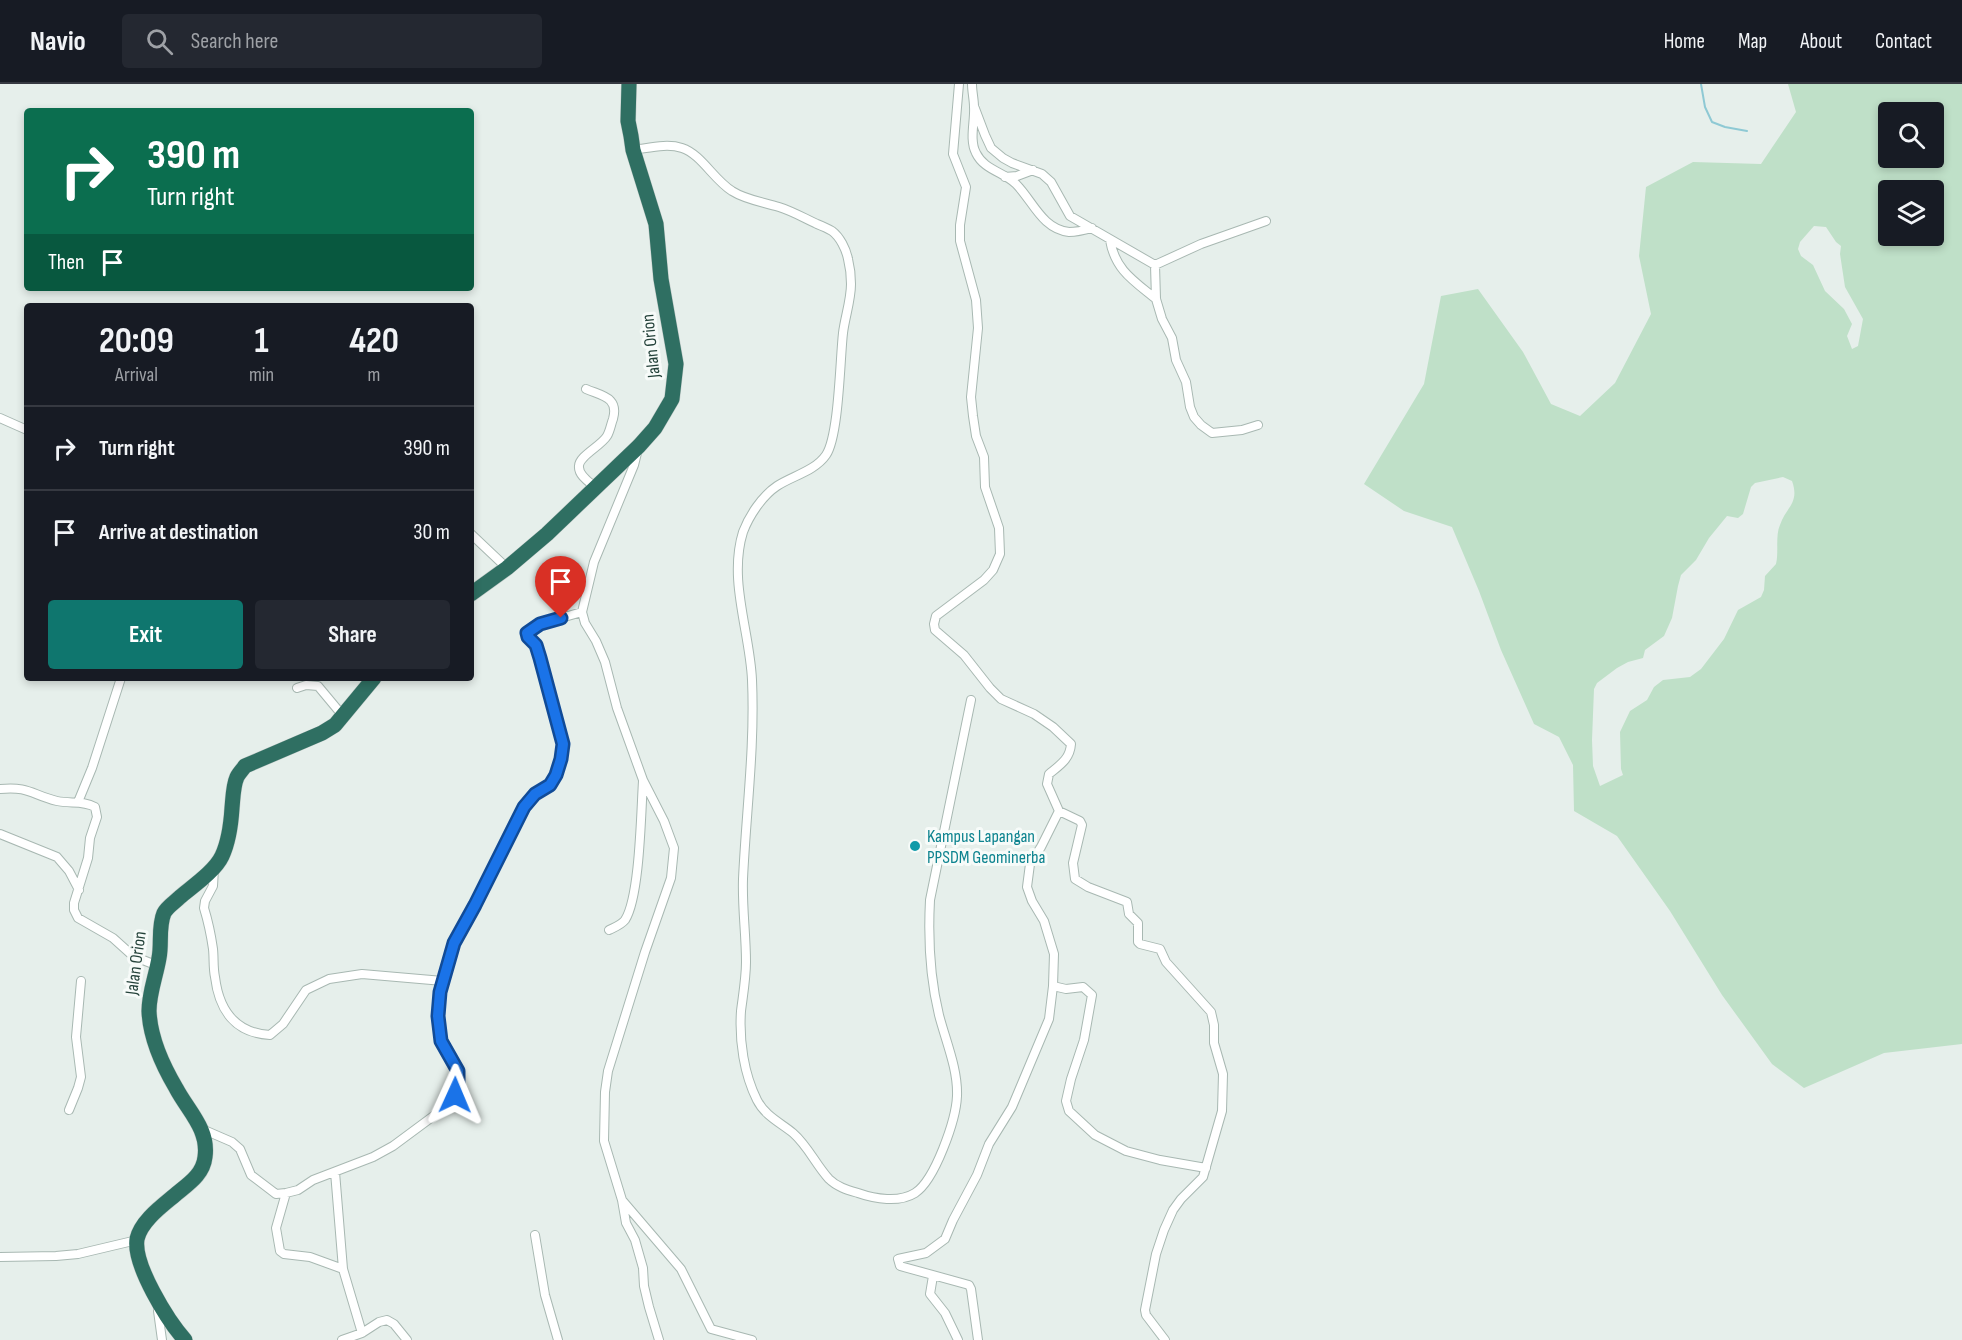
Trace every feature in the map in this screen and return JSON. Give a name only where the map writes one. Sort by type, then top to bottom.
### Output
[{"type":"highway","name":"Jalan Orion","points":[[474,592],[507,568],[547,534],[639,446],[655,428],[672,399],[676,364],[661,279],[657,224],[633,150],[628,122],[629,84]]},
{"type":"highway","name":"Jalan Orion","points":[[137,1240],[153,1214],[200,1173],[205,1158],[205,1137],[171,1080],[155,1038],[149,1013],[161,951],[160,929],[164,913],[214,869],[221,858],[228,840],[237,776],[246,766],[322,734],[335,725],[372,681]]},
{"type":"highway","points":[[137,1240],[140,1263],[154,1293],[173,1327],[185,1340]]},
{"type":"street","points":[[959,84],[953,154],[966,187],[960,241],[976,300],[978,328],[971,397],[976,436],[984,457],[985,487],[999,528],[1000,554],[993,570],[984,580],[936,615],[934,624],[940,636],[964,655],[1001,699],[1034,714],[1053,727],[1071,744],[1063,763],[1049,774],[1047,784],[1059,811],[1080,821],[1082,825],[1073,863],[1075,879],[1088,887],[1127,902],[1129,914],[1138,923],[1138,942],[1160,949],[1166,962],[1211,1012],[1214,1042],[1223,1074],[1222,1111],[1203,1177],[1181,1198],[1173,1210],[1156,1254],[1145,1310],[1146,1315],[1165,1340]]},
{"type":"street","points":[[972,84],[973,141],[975,152],[980,160],[1014,182],[1047,223],[1071,232],[1093,228]]},
{"type":"street","points":[[974,106],[992,148],[1012,163],[1042,174],[1051,182],[1070,216],[1155,265]]},
{"type":"street","points":[[633,150],[668,146],[684,148],[733,192],[752,200],[783,208],[832,231],[843,244],[849,262],[851,288],[843,330],[834,431],[827,455],[796,477],[775,487],[754,510],[745,527],[740,545],[738,576],[752,675],[753,720],[742,913],[746,963],[741,1014],[741,1044],[758,1103],[770,1117],[797,1136],[829,1179],[839,1187],[874,1198],[900,1198],[914,1194],[940,1156],[951,1129],[957,1096],[955,1075],[939,1015],[931,967],[928,928],[930,900],[971,700]]},
{"type":"street","points":[[1005,177],[1017,176],[1034,170]]},
{"type":"street","points":[[1155,265],[1201,244],[1266,221]]},
{"type":"street","points":[[1110,240],[1115,259],[1120,267],[1156,299]]},
{"type":"street","points":[[1155,265],[1156,299],[1162,319],[1172,338],[1176,360],[1186,382],[1194,417],[1212,433],[1242,430],[1258,425]]},
{"type":"street","points":[[586,389],[611,400],[614,405],[609,435],[601,445],[580,461],[578,468],[581,475],[596,487]]},
{"type":"street","points":[[0,418],[24,429]]},
{"type":"street","points":[[639,446],[634,465],[594,562],[582,612],[585,623],[605,662],[617,708],[643,780],[664,821],[674,848],[671,878],[608,1071],[605,1092],[604,1141],[622,1200],[626,1222],[635,1240],[643,1268],[644,1286],[659,1340]]},
{"type":"street","points":[[474,537],[507,568]]},
{"type":"street","points":[[201,1129],[232,1142],[240,1149],[251,1175],[276,1194],[298,1190],[313,1180],[373,1157],[393,1146],[447,1106],[455,1095],[458,1071],[441,1041],[438,1016],[443,981],[454,943],[524,807],[535,794],[550,785],[561,759],[563,744],[551,695],[536,645],[527,633],[540,624],[582,612]]},
{"type":"street","points":[[78,802],[92,768],[120,681]]},
{"type":"street","points":[[297,688],[306,685],[318,686],[343,716]]},
{"type":"street","points":[[609,930],[620,925],[624,920],[633,893],[643,780]]},
{"type":"street","points":[[0,789],[13,787],[26,789],[58,802],[78,802],[95,807],[97,812],[90,838],[86,871],[74,903],[74,910],[78,918],[113,938],[133,956],[158,966]]},
{"type":"street","points":[[978,1340],[969,1285],[900,1266],[898,1259],[926,1253],[945,1239],[952,1220],[990,1144],[1012,1107],[1049,1019],[1054,954],[1044,921],[1032,901],[1028,886],[1030,864],[1059,811]]},
{"type":"street","points":[[0,834],[57,857],[69,871],[79,890]]},
{"type":"street","points":[[214,869],[213,886],[204,908],[213,951],[217,988],[226,1014],[233,1022],[247,1030],[256,1034],[270,1035],[283,1024],[306,990],[329,979],[362,974],[443,981]]},
{"type":"street","points":[[69,1110],[81,1077],[76,1037],[81,981]]},
{"type":"street","points":[[1053,986],[1066,989],[1083,987],[1092,994],[1084,1040],[1066,1101],[1069,1111],[1095,1135],[1126,1151],[1206,1168]]},
{"type":"street","points":[[335,1172],[343,1269],[362,1333]]},
{"type":"street","points":[[286,1193],[276,1228],[279,1251],[284,1254],[310,1257],[343,1269]]},
{"type":"street","points":[[622,1200],[681,1269],[711,1329],[752,1340]]},
{"type":"street","points":[[535,1235],[545,1295],[558,1340]]},
{"type":"street","points":[[0,1257],[78,1254],[137,1240]]},
{"type":"street","points":[[933,1276],[930,1294],[945,1313],[958,1340]]},
{"type":"street","points":[[154,1293],[161,1321],[162,1340]]},
{"type":"street","points":[[342,1340],[387,1320],[394,1324],[407,1340]]},
{"type":"green space","points":[[1788,84],[1962,84],[1962,1044],[1884,1053],[1804,1088],[1772,1064],[1722,995],[1670,911],[1617,836],[1574,811],[1573,765],[1559,737],[1534,724],[1501,650],[1452,527],[1404,511],[1364,484],[1424,384],[1441,296],[1478,289],[1523,352],[1551,404],[1580,416],[1615,383],[1651,314],[1639,256],[1646,187],[1693,162],[1761,164],[1796,112]],"holes":[[[1814,226],[1826,227],[1841,246],[1845,287],[1863,319],[1858,346],[1852,349],[1847,336],[1852,324],[1844,309],[1825,291],[1813,265],[1801,256],[1798,249],[1800,242]],[[1783,477],[1792,481],[1794,495],[1779,529],[1776,564],[1765,576],[1761,597],[1738,610],[1724,639],[1701,669],[1690,677],[1663,680],[1654,687],[1647,700],[1630,711],[1620,732],[1623,775],[1600,786],[1593,766],[1592,740],[1594,689],[1597,683],[1628,662],[1643,658],[1645,650],[1664,636],[1672,618],[1681,575],[1696,560],[1709,538],[1727,516],[1738,518],[1743,514],[1751,487],[1755,483]]]},
{"type":"waterway","points":[[1701,84],[1705,107],[1712,122],[1747,131]]},
{"type":"place","name":"Kampus Lapangan PPSDM Geominerba","points":[[915,846]]},
{"type":"route","points":[[455,1095],[458,1071],[441,1041],[438,1016],[440,992],[454,943],[524,807],[535,794],[550,785],[556,775],[563,744],[536,645],[527,633],[540,624],[561,618]]}]
